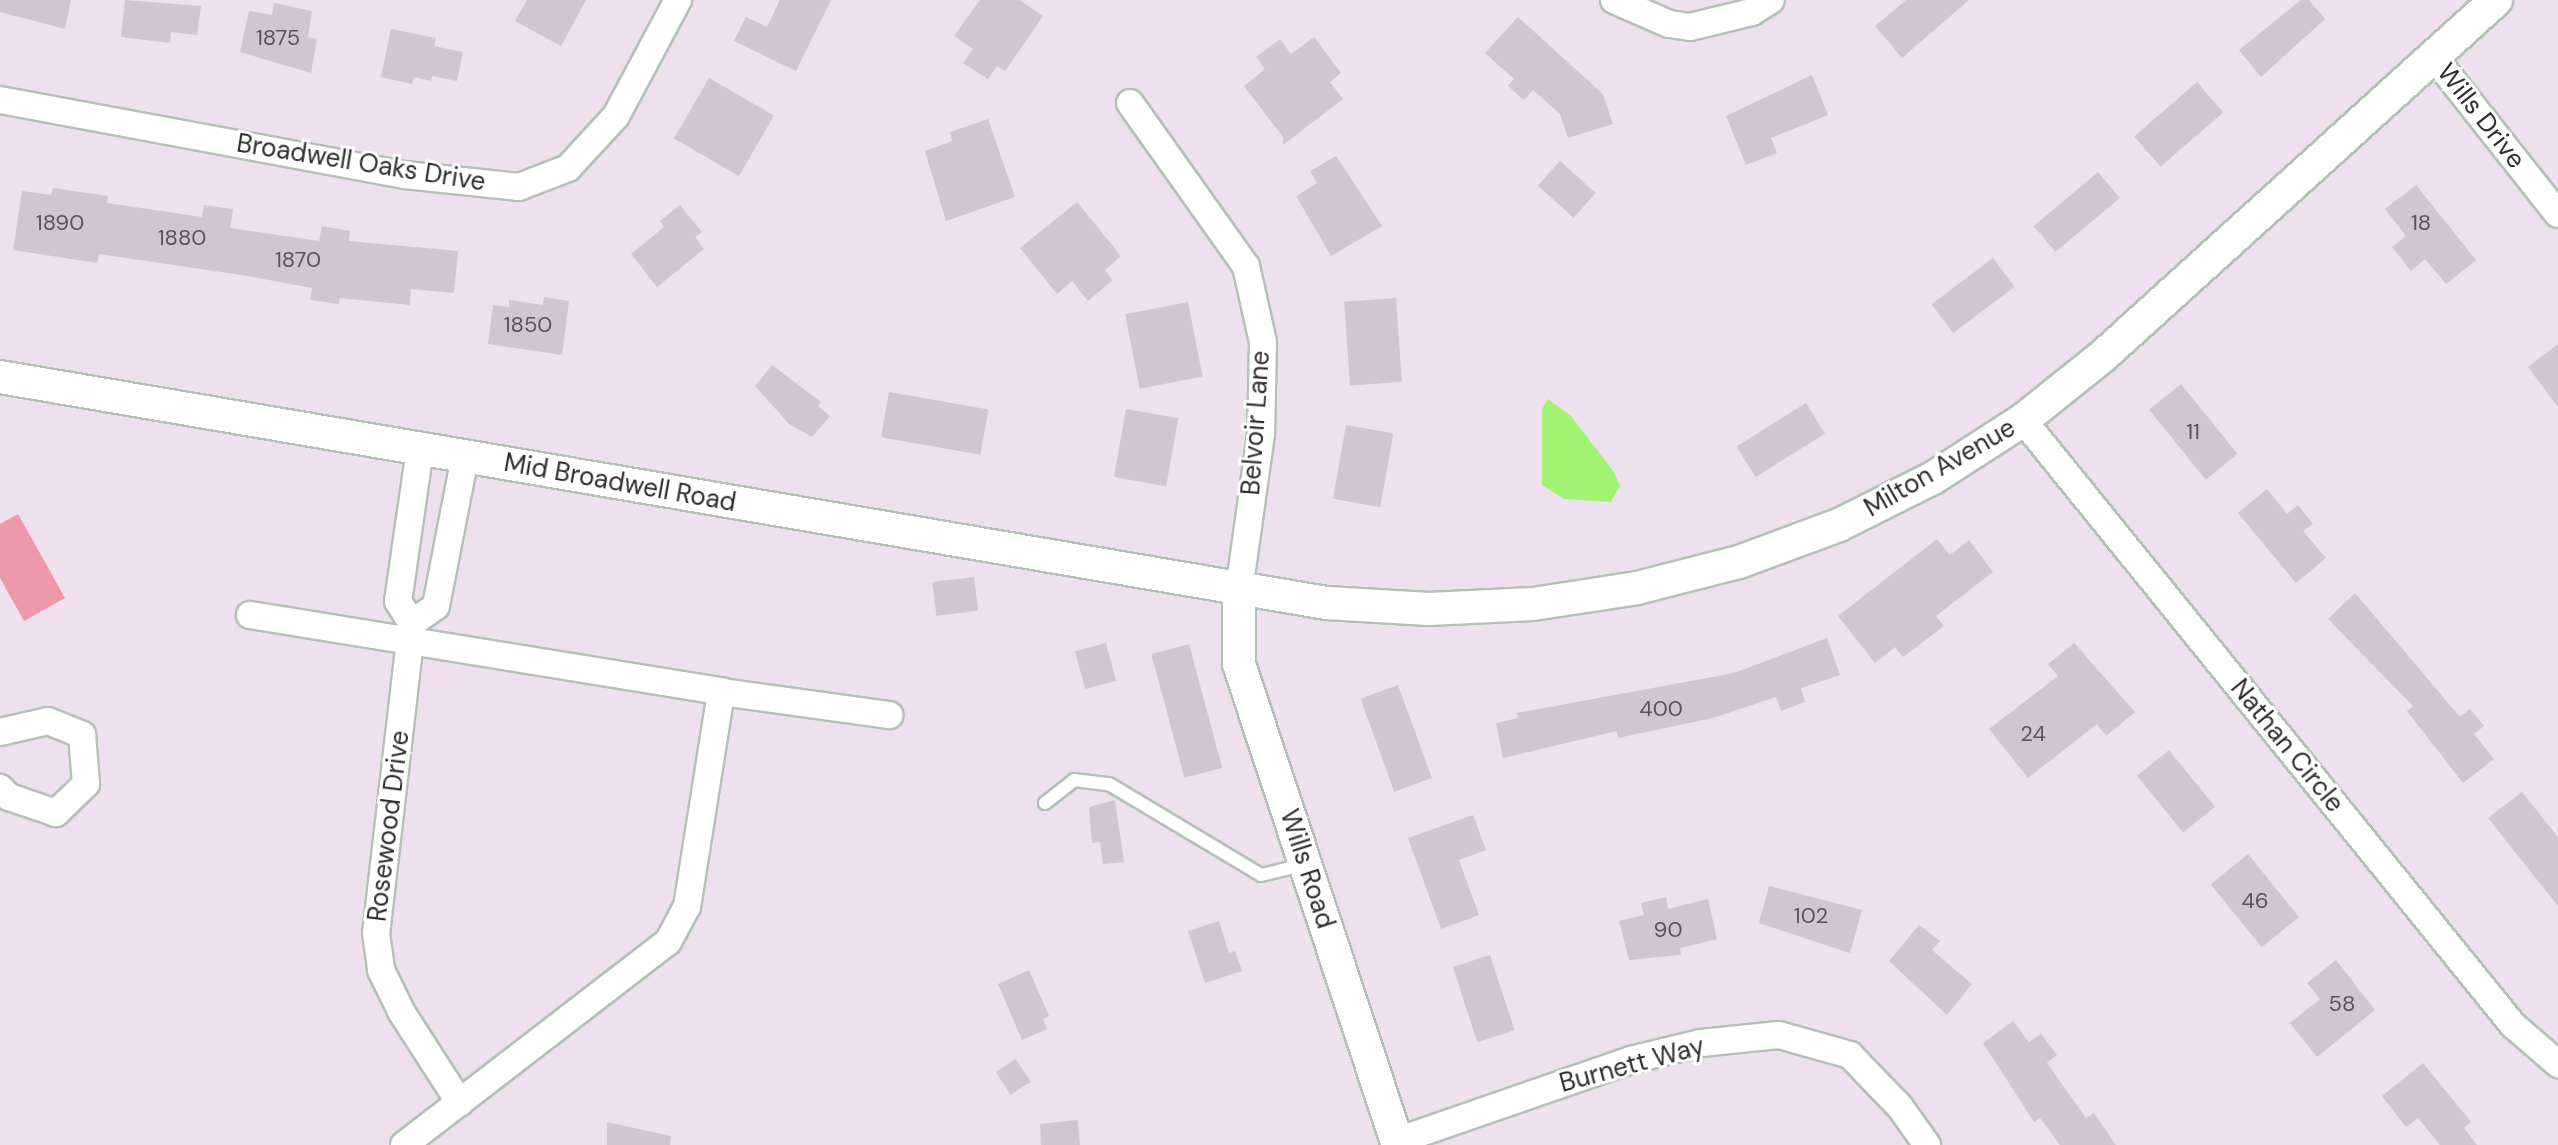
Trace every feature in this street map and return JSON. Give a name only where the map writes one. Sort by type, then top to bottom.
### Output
[{"type":"street","name":"Broadwell Oaks Drive","points":[[0,100],[405,175],[519,187],[568,168],[616,116],[678,0]]},
{"type":"street","points":[[1614,0],[1669,24],[1690,27],[1752,12],[1771,0]]},
{"type":"street","name":"Milton Avenue","points":[[1239,590],[1327,603],[1429,609],[1533,604],[1637,588],[1739,562],[1839,525],[1933,478],[2023,420],[2104,355],[2496,0]]},
{"type":"street","name":"Wills Drive","points":[[2433,56],[2558,214]]},
{"type":"street","name":"Belvoir Lane","points":[[1130,103],[1246,266],[1263,342],[1261,434],[1239,590]]},
{"type":"street","name":"Mid Broadwell Road","points":[[0,377],[1239,590]]},
{"type":"street","name":"Nathan Circle","points":[[2023,420],[2513,1025],[2558,1064]]},
{"type":"street","name":"Rosewood Drive","points":[[420,449],[398,601],[412,631],[376,933],[381,970],[402,1013],[460,1103]]},
{"type":"street","points":[[412,631],[436,606],[465,457]]},
{"type":"street","name":"Wills Road","points":[[1239,590],[1239,664],[1398,1143]]},
{"type":"street","points":[[250,615],[412,631],[723,692],[889,715]]},
{"type":"street","points":[[404,1145],[668,942],[687,907],[723,692]]},
{"type":"street","points":[[0,732],[48,721],[82,735],[86,784],[56,813],[9,797],[0,788]]},
{"type":"street","name":"Burnett Way","points":[[1398,1143],[1631,1060],[1701,1043],[1779,1035],[1850,1055],[1900,1107],[1927,1145]]},
{"type":"lane","points":[[1045,803],[1074,780],[1109,784],[1261,875],[1305,864]]},
{"type":"shaded area","points":[[1548,399],[1571,416],[1614,472],[1620,486],[1611,502],[1564,499],[1542,485],[1542,409]]},
{"type":"shaded area","points":[[18,514],[65,598],[24,621],[0,578],[0,524]]},
{"type":"building","points":[[0,0],[71,0],[65,29],[0,12]]},
{"type":"building","points":[[125,0],[201,6],[197,35],[171,32],[170,43],[121,37]]},
{"type":"building","points":[[527,0],[586,0],[561,46],[515,21]]},
{"type":"building","points":[[780,0],[831,0],[796,71],[734,41],[746,17],[767,27]]},
{"type":"building","points":[[980,0],[1019,0],[1043,16],[1005,71],[997,66],[988,79],[963,63],[973,49],[954,36]]},
{"type":"building","points":[[1906,0],[1969,0],[1902,58],[1875,26]]},
{"type":"building","points":[[2301,0],[2309,0],[2325,19],[2261,77],[2239,50]]},
{"type":"building","points":[[274,3],[312,11],[308,37],[317,39],[311,73],[240,52],[249,11],[272,15]]},
{"type":"building","points":[[1518,17],[1603,94],[1613,124],[1568,138],[1560,114],[1533,90],[1524,100],[1508,86],[1514,79],[1485,53]]},
{"type":"building","points":[[391,29],[436,38],[434,46],[463,52],[457,81],[432,76],[431,81],[414,77],[412,84],[381,77]]},
{"type":"building","points":[[1314,37],[1341,73],[1330,82],[1343,99],[1283,145],[1283,137],[1244,86],[1265,69],[1256,57],[1280,39],[1291,54]]},
{"type":"building","points":[[1812,75],[1828,115],[1771,138],[1777,153],[1746,165],[1726,116]]},
{"type":"building","points":[[709,78],[774,116],[739,176],[674,139]]},
{"type":"building","points":[[2197,82],[2223,112],[2161,167],[2134,136]]},
{"type":"building","points":[[988,119],[1015,197],[946,221],[925,151],[952,141],[950,132]]},
{"type":"building","points":[[1336,156],[1382,226],[1331,256],[1296,196],[1317,183],[1310,171]]},
{"type":"building","points":[[1560,161],[1596,193],[1574,218],[1538,186]]},
{"type":"building","points":[[2098,172],[2120,198],[2056,252],[2034,226]]},
{"type":"building","points":[[2416,185],[2476,260],[2446,284],[2425,259],[2411,271],[2392,247],[2406,236],[2385,209]]},
{"type":"building","points":[[53,188],[108,196],[107,203],[202,217],[204,205],[233,209],[230,228],[319,241],[322,226],[350,231],[349,241],[458,251],[454,293],[411,289],[410,305],[340,298],[339,304],[310,300],[312,288],[248,276],[99,254],[97,263],[13,250],[22,191],[51,195]]},
{"type":"building","points":[[1077,202],[1121,256],[1105,270],[1113,280],[1088,301],[1072,281],[1057,294],[1020,248]]},
{"type":"building","points":[[680,205],[702,232],[695,237],[704,249],[657,287],[631,254],[664,227],[660,221]]},
{"type":"building","points":[[1993,258],[2015,287],[1953,333],[1932,304]]},
{"type":"building","points":[[544,297],[569,301],[562,355],[488,344],[493,305],[509,307],[509,300],[543,305]]},
{"type":"building","points":[[1396,298],[1402,382],[1350,385],[1344,302]]},
{"type":"building","points":[[1188,302],[1203,377],[1140,389],[1125,314]]},
{"type":"building","points":[[2558,344],[2558,407],[2528,367]]},
{"type":"building","points":[[772,365],[821,402],[818,406],[830,416],[812,437],[789,424],[755,386]]},
{"type":"building","points":[[2181,384],[2238,454],[2206,480],[2149,410]]},
{"type":"building","points":[[889,392],[988,410],[980,455],[881,437]]},
{"type":"building","points":[[1806,403],[1825,434],[1756,477],[1736,446]]},
{"type":"building","points":[[1126,409],[1178,418],[1166,486],[1114,477]]},
{"type":"building","points":[[1346,425],[1393,433],[1380,507],[1333,499]]},
{"type":"building","points":[[2267,489],[2287,514],[2298,505],[2313,524],[2303,531],[2326,558],[2296,583],[2238,513]]},
{"type":"building","points":[[1937,539],[1950,555],[1969,540],[1993,572],[1936,616],[1944,626],[1903,657],[1895,647],[1875,663],[1838,616]]},
{"type":"building","points":[[974,577],[978,611],[936,616],[932,582]]},
{"type":"building","points":[[2355,593],[2460,717],[2470,709],[2484,726],[2474,734],[2494,759],[2463,783],[2407,711],[2413,706],[2328,619]]},
{"type":"building","points":[[1827,638],[1840,675],[1801,688],[1805,702],[1781,711],[1776,697],[1713,718],[1618,738],[1617,731],[1503,758],[1496,723],[1518,718],[1517,713],[1734,673]]},
{"type":"building","points":[[1106,643],[1116,681],[1085,689],[1075,651]]},
{"type":"building","points":[[2074,643],[2135,712],[2106,736],[2097,724],[2028,778],[1989,729],[2058,676],[2048,664]]},
{"type":"building","points":[[1189,644],[1222,768],[1184,778],[1151,654]]},
{"type":"building","points":[[1398,685],[1432,778],[1394,792],[1360,699]]},
{"type":"building","points":[[2169,750],[2215,807],[2183,833],[2137,776]]},
{"type":"building","points":[[2522,792],[2558,837],[2558,906],[2488,818]]},
{"type":"building","points":[[1115,800],[1124,862],[1103,864],[1100,842],[1092,843],[1089,807]]},
{"type":"building","points":[[1473,815],[1486,850],[1459,860],[1479,915],[1441,929],[1408,838]]},
{"type":"building","points":[[2248,854],[2299,917],[2262,947],[2211,884]]},
{"type":"building","points":[[1769,886],[1862,910],[1850,953],[1759,923]]},
{"type":"building","points":[[1666,897],[1668,909],[1708,899],[1717,939],[1680,948],[1681,955],[1629,960],[1619,921],[1644,915],[1641,903]]},
{"type":"building","points":[[1219,921],[1229,953],[1235,951],[1242,971],[1205,983],[1188,931]]},
{"type":"building","points":[[1919,925],[1940,941],[1932,950],[1972,984],[1947,1015],[1889,961]]},
{"type":"building","points":[[1490,955],[1514,1030],[1477,1042],[1453,967]]},
{"type":"building","points":[[2336,960],[2375,1010],[2317,1057],[2290,1023],[2320,999],[2307,983]]},
{"type":"building","points":[[1029,970],[1049,1016],[1043,1019],[1047,1029],[1022,1040],[998,984]]},
{"type":"building","points":[[2013,1021],[2029,1042],[2041,1034],[2057,1055],[2047,1063],[2086,1118],[2094,1113],[2116,1145],[2060,1145],[2040,1118],[2034,1122],[1983,1043]]},
{"type":"building","points":[[1016,1059],[1031,1082],[1011,1095],[996,1072]]},
{"type":"building","points":[[2423,1063],[2471,1122],[2464,1128],[2477,1145],[2440,1145],[2418,1118],[2406,1127],[2382,1096]]},
{"type":"building","points":[[1078,1120],[1080,1145],[1041,1145],[1040,1124]]},
{"type":"building","points":[[607,1122],[671,1136],[670,1145],[607,1145]]}]
